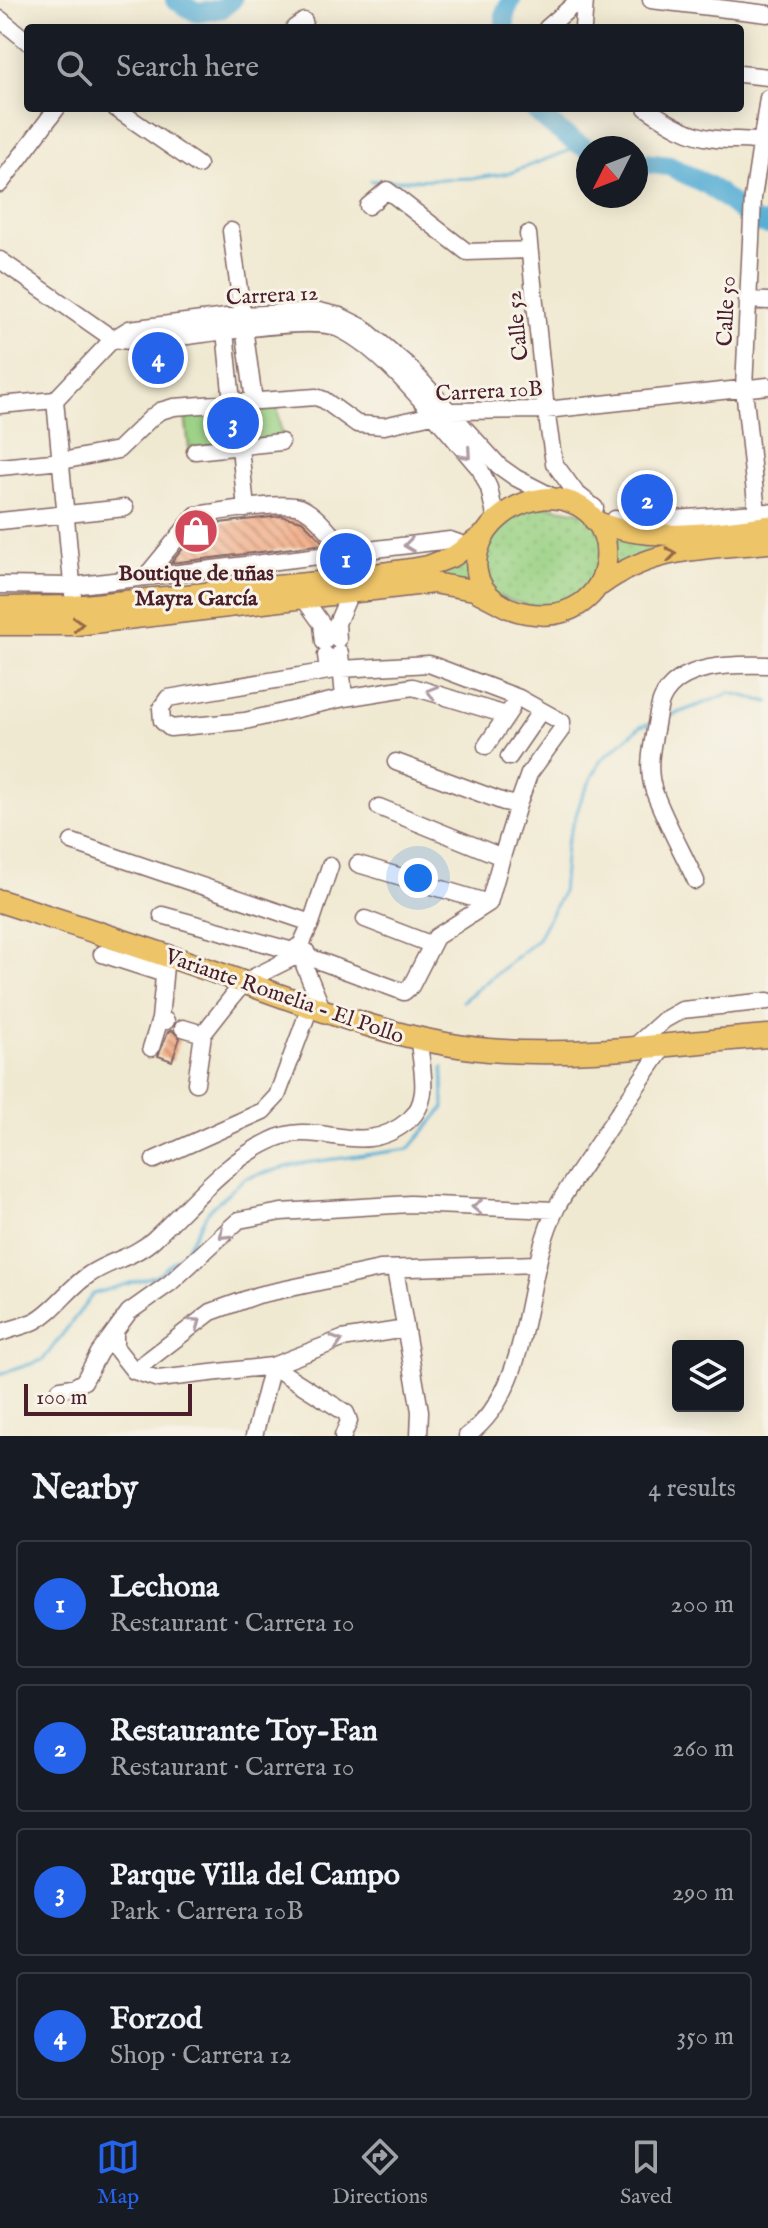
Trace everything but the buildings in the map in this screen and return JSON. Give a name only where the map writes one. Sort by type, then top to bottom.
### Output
[{"type":"highway","name":"Variante Romelia - El Pollo","points":[[0,901],[165,964],[244,982],[316,1009],[419,1039],[518,1052],[558,1053],[768,1036]]},
{"type":"main road","points":[[0,607],[73,596],[317,582],[411,569],[441,562],[483,534],[509,509],[524,502],[558,499],[577,507],[594,520],[635,532],[662,534],[764,525]]},
{"type":"main road","points":[[594,520],[603,535],[607,551],[601,585]]},
{"type":"main road","points":[[0,625],[76,625],[414,584],[447,583],[474,590],[527,613],[554,613],[580,603],[623,569],[652,557],[764,525]]},
{"type":"main road","points":[[483,534],[477,550],[479,575],[487,591],[501,604]]},
{"type":"street","points":[[552,24],[582,0]]},
{"type":"street","points":[[582,0],[583,24]]},
{"type":"street","points":[[651,0],[684,1],[768,14]]},
{"type":"street","points":[[0,19],[24,39]]},
{"type":"street","points":[[744,74],[768,77]]},
{"type":"street","name":"Calle 50","points":[[764,525],[744,388],[753,198],[765,142],[768,98]]},
{"type":"street","points":[[0,184],[54,112]]},
{"type":"street","points":[[121,112],[198,165]]},
{"type":"street","points":[[652,112],[692,134],[715,139],[765,142]]},
{"type":"street","name":"Calle 52","points":[[368,206],[387,190],[467,252],[529,242],[554,463],[564,479],[590,505],[622,523],[764,525]]},
{"type":"street","points":[[231,231],[254,401]]},
{"type":"street","points":[[0,260],[113,339],[55,400],[0,405]]},
{"type":"street","points":[[747,300],[768,301]]},
{"type":"street","name":"Carrera 12","points":[[113,339],[133,343],[225,331],[245,322]]},
{"type":"street","name":"Carrera 12","points":[[113,339],[129,329],[245,322],[314,324],[358,332],[406,364],[499,466],[558,499]]},
{"type":"street","points":[[225,331],[232,402]]},
{"type":"street","name":"Carrera 12","points":[[358,332],[485,477],[483,534]]},
{"type":"street","name":"Carrera 10B","points":[[0,467],[62,461],[118,450],[160,411],[174,407],[316,397],[357,424],[368,427],[450,411],[546,410],[768,386]]},
{"type":"street","points":[[55,400],[73,596]]},
{"type":"street","points":[[195,451],[281,442]]},
{"type":"street","points":[[240,447],[246,509]]},
{"type":"street","points":[[147,575],[196,515],[246,509],[299,506],[308,511],[347,552]]},
{"type":"street","points":[[0,521],[125,508]]},
{"type":"street","points":[[0,585],[73,596],[147,575],[483,534]]},
{"type":"street","points":[[332,647],[350,593]]},
{"type":"street","points":[[304,599],[332,647],[344,698]]},
{"type":"street","points":[[162,915],[299,954],[404,992],[411,986],[436,937],[489,903],[529,774],[561,730],[562,722],[519,698],[429,664],[332,647],[168,698],[161,708],[162,721],[170,728],[245,721],[344,698],[413,687],[506,715]]},
{"type":"street","points":[[696,881],[655,791],[650,757],[662,698],[677,681],[697,672],[742,664],[768,665]]},
{"type":"street","points":[[486,746],[519,698]]},
{"type":"street","points":[[509,757],[540,712]]},
{"type":"street","points":[[396,762],[518,805]]},
{"type":"street","points":[[379,807],[502,857]]},
{"type":"street","points":[[72,842],[311,923]]},
{"type":"street","points":[[358,864],[489,903]]},
{"type":"street","points":[[154,1160],[263,1111],[277,1096],[316,1009],[299,954],[330,866]]},
{"type":"street","points":[[365,919],[430,944]]},
{"type":"street","points":[[102,954],[165,964],[163,1020],[151,1048]]},
{"type":"street","points":[[196,1083],[203,1034],[244,982],[299,954]]},
{"type":"street","points":[[633,1048],[664,1020],[682,1010],[768,1001]]},
{"type":"street","points":[[183,1028],[203,1034]]},
{"type":"street","points":[[0,1333],[36,1320],[91,1273],[128,1258],[152,1241],[218,1175],[268,1141],[289,1133],[307,1131],[369,1140],[408,1120],[416,1111],[424,1089],[419,1039]]},
{"type":"street","points":[[467,1436],[485,1423],[505,1386],[522,1339],[538,1264],[555,1210],[665,1045]]},
{"type":"street","points":[[60,1389],[84,1381],[99,1353],[129,1312],[170,1283],[239,1220],[281,1212],[410,1204],[555,1210]]},
{"type":"street","points":[[134,1371],[211,1312],[258,1295],[380,1269],[538,1264]]},
{"type":"street","points":[[395,1269],[420,1411],[419,1436]]},
{"type":"street","points":[[115,1331],[115,1347],[134,1371],[158,1379],[272,1366],[342,1339],[405,1329]]},
{"type":"street","points":[[254,1436],[272,1366]]},
{"type":"street","points":[[272,1366],[346,1413],[349,1421],[343,1436]]},
{"type":"green space","points":[[276,399],[282,439],[189,448],[184,406]]},
{"type":"green space","points":[[524,502],[586,513],[758,528],[664,554],[554,613],[447,583],[428,566]]},
{"type":"waterway","points":[[175,0],[197,13],[221,9],[232,0]]},
{"type":"waterway","points":[[505,24],[505,13],[511,0]]},
{"type":"waterway","points":[[537,112],[576,142]]},
{"type":"waterway","points":[[371,181],[476,178],[510,173],[576,148]]},
{"type":"waterway","points":[[648,163],[669,166],[708,185],[755,222],[768,225]]},
{"type":"waterway","points":[[662,719],[731,693],[768,702]]},
{"type":"waterway","points":[[463,1001],[537,940],[562,893],[566,845],[582,797],[601,760],[641,726],[651,723]]},
{"type":"waterway","points":[[0,1374],[43,1360],[93,1294],[157,1275],[184,1253],[209,1210],[245,1178],[298,1164],[409,1149],[444,1108],[443,1067]]},
{"type":"place","name":"Forzod","points":[[158,358]]},
{"type":"place","name":"Parque Villa del Campo","points":[[233,423]]},
{"type":"place","name":"Restaurante Toy-Fan","points":[[647,500]]},
{"type":"place","name":"Boutique de uñas Mayra García","points":[[196,531]]},
{"type":"place","name":"Lechona","points":[[346,559]]}]
